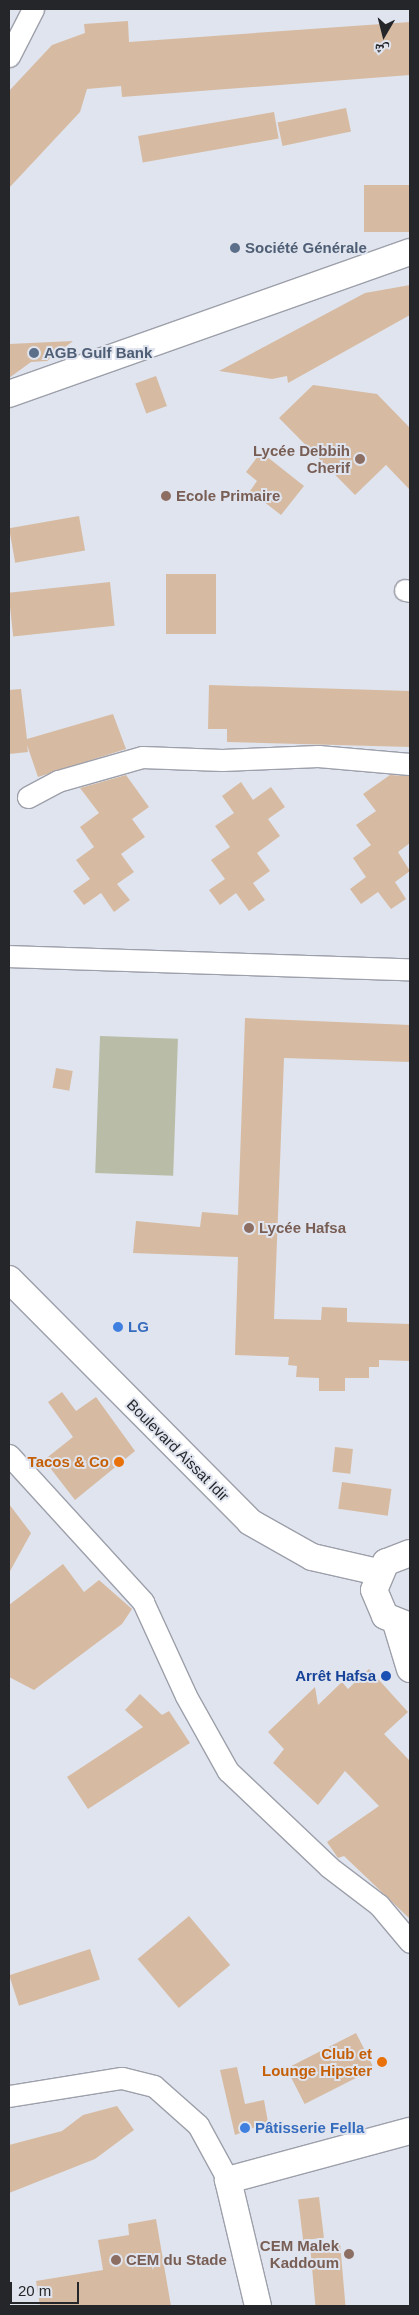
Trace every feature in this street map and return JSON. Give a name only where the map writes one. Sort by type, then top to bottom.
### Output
[{"type":"street","points":[[9,56],[33,9]]},
{"type":"street","points":[[9,394],[410,252]]},
{"type":"street","points":[[28,797],[58,781],[142,757],[222,760],[318,756],[410,764]]},
{"type":"street","points":[[9,956],[410,969]]},
{"type":"street","name":"Boulevard Aissat Idir","points":[[9,1279],[250,1522],[312,1557],[378,1572]]},
{"type":"street","points":[[9,1455],[143,1602],[186,1696],[228,1771],[329,1867],[379,1905],[410,1942]]},
{"type":"street","points":[[410,1553],[392,1557],[378,1572],[374,1590],[380,1608],[403,1625],[410,1669]]},
{"type":"street","points":[[9,2096],[122,2078],[154,2086],[198,2125],[228,2180],[258,2306]]},
{"type":"street","points":[[228,2180],[410,2131]]},
{"type":"green space","points":[[100,1036],[178,1039],[173,1176],[95,1173]]},
{"type":"building","points":[[128,21],[129,42],[410,22],[410,75],[122,97],[121,86],[87,89],[80,112],[9,188],[9,91],[52,45],[85,33],[84,24]]},
{"type":"building","points":[[346,108],[351,131],[283,146],[278,123]]},
{"type":"building","points":[[274,112],[279,139],[143,163],[138,136]]},
{"type":"building","points":[[364,185],[410,185],[410,232],[364,232]]},
{"type":"building","points":[[410,285],[410,315],[288,383],[287,376],[272,379],[219,371],[365,293]]},
{"type":"building","name":"AGB Gulf Bank","points":[[73,341],[47,361],[31,362],[9,378],[9,344]]},
{"type":"building","points":[[156,376],[167,406],[146,414],[135,384]]},
{"type":"building","points":[[313,385],[377,394],[410,428],[410,490],[386,465],[355,495],[279,418]]},
{"type":"building","points":[[261,452],[304,486],[281,515],[250,491],[257,481],[246,472]]},
{"type":"building","points":[[79,516],[85,550],[15,563],[9,528]]},
{"type":"building","points":[[166,574],[216,574],[216,634],[166,634]]},
{"type":"building","points":[[110,582],[115,626],[13,636],[9,593]]},
{"type":"building","points":[[209,685],[410,691],[410,747],[227,742],[227,729],[208,729]]},
{"type":"building","points":[[21,689],[27,739],[113,714],[126,749],[38,777],[27,745],[28,752],[9,754],[9,690]]},
{"type":"building","points":[[126,775],[149,807],[132,819],[145,837],[121,854],[134,872],[117,884],[130,900],[114,912],[101,893],[84,905],[73,891],[90,879],[76,860],[94,847],[80,827],[99,813],[80,788]]},
{"type":"building","points":[[390,775],[410,776],[410,843],[398,852],[410,871],[395,882],[406,899],[391,909],[378,892],[361,904],[350,889],[366,877],[353,858],[371,845],[356,825],[376,811],[363,794]]},
{"type":"building","points":[[241,782],[253,800],[271,787],[285,807],[268,819],[280,836],[257,853],[270,871],[253,883],[265,900],[249,911],[236,893],[220,905],[209,890],[225,879],[211,860],[230,847],[215,826],[234,813],[222,796]]},
{"type":"building","points":[[245,1018],[410,1025],[410,1062],[284,1058],[274,1319],[321,1320],[322,1307],[347,1308],[347,1322],[410,1324],[410,1361],[379,1360],[379,1367],[369,1367],[369,1378],[345,1378],[345,1391],[319,1391],[319,1378],[296,1377],[297,1366],[288,1365],[289,1357],[235,1355],[238,1257],[133,1253],[136,1221],[200,1227],[202,1212],[238,1215]]},
{"type":"building","points":[[56,1068],[73,1071],[69,1091],[53,1088]]},
{"type":"building","points":[[62,1392],[76,1411],[96,1397],[135,1451],[75,1500],[44,1460],[73,1437],[48,1402]]},
{"type":"building","points":[[335,1447],[353,1449],[350,1474],[332,1472]]},
{"type":"building","points":[[342,1482],[392,1489],[388,1516],[338,1509]]},
{"type":"building","points":[[9,1504],[31,1533],[9,1573]]},
{"type":"building","points":[[63,1564],[84,1592],[99,1580],[132,1609],[122,1624],[34,1690],[9,1677],[9,1605]]},
{"type":"building","points":[[369,1669],[408,1712],[384,1734],[410,1761],[410,1919],[344,1856],[338,1858],[327,1842],[379,1806],[345,1771],[318,1805],[273,1763],[284,1749],[268,1732],[315,1687],[318,1705],[342,1682],[348,1689]]},
{"type":"building","points":[[140,1694],[162,1715],[169,1711],[190,1743],[88,1809],[67,1777],[143,1727],[125,1710]]},
{"type":"building","points":[[189,1916],[230,1965],[179,2008],[138,1959]]},
{"type":"building","points":[[90,1949],[100,1979],[19,2006],[9,1975]]},
{"type":"building","points":[[356,2033],[374,2069],[305,2104],[287,2068]]},
{"type":"building","points":[[237,2067],[245,2104],[264,2100],[268,2122],[235,2135],[220,2070]]},
{"type":"building","points":[[117,2106],[134,2130],[95,2159],[9,2193],[9,2145],[62,2131],[83,2115]]},
{"type":"building","points":[[319,2197],[324,2238],[303,2240],[298,2200]]},
{"type":"building","points":[[156,2219],[171,2306],[40,2306],[36,2281],[103,2270],[98,2240],[129,2235],[128,2224]]},
{"type":"building","points":[[340,2243],[345,2306],[315,2306],[310,2246]]},
{"type":"place","name":"Société Générale","points":[[235,248]]},
{"type":"place","name":"AGB Gulf Bank","points":[[34,353]]},
{"type":"place","name":"Lycée Debbih Cherif","points":[[360,459]]},
{"type":"place","name":"Ecole Primaire","points":[[166,496]]},
{"type":"place","name":"Lycée Hafsa","points":[[249,1228]]},
{"type":"place","name":"LG","points":[[118,1327]]},
{"type":"place","name":"Tacos & Co","points":[[119,1462]]},
{"type":"place","name":"Arrêt Hafsa","points":[[386,1676]]},
{"type":"place","name":"Club et Lounge Hipster","points":[[382,2062]]},
{"type":"place","name":"Pâtisserie Fella","points":[[245,2128]]},
{"type":"place","name":"CEM Malek Kaddoum","points":[[349,2254]]},
{"type":"place","name":"CEM du Stade","points":[[116,2260]]}]
